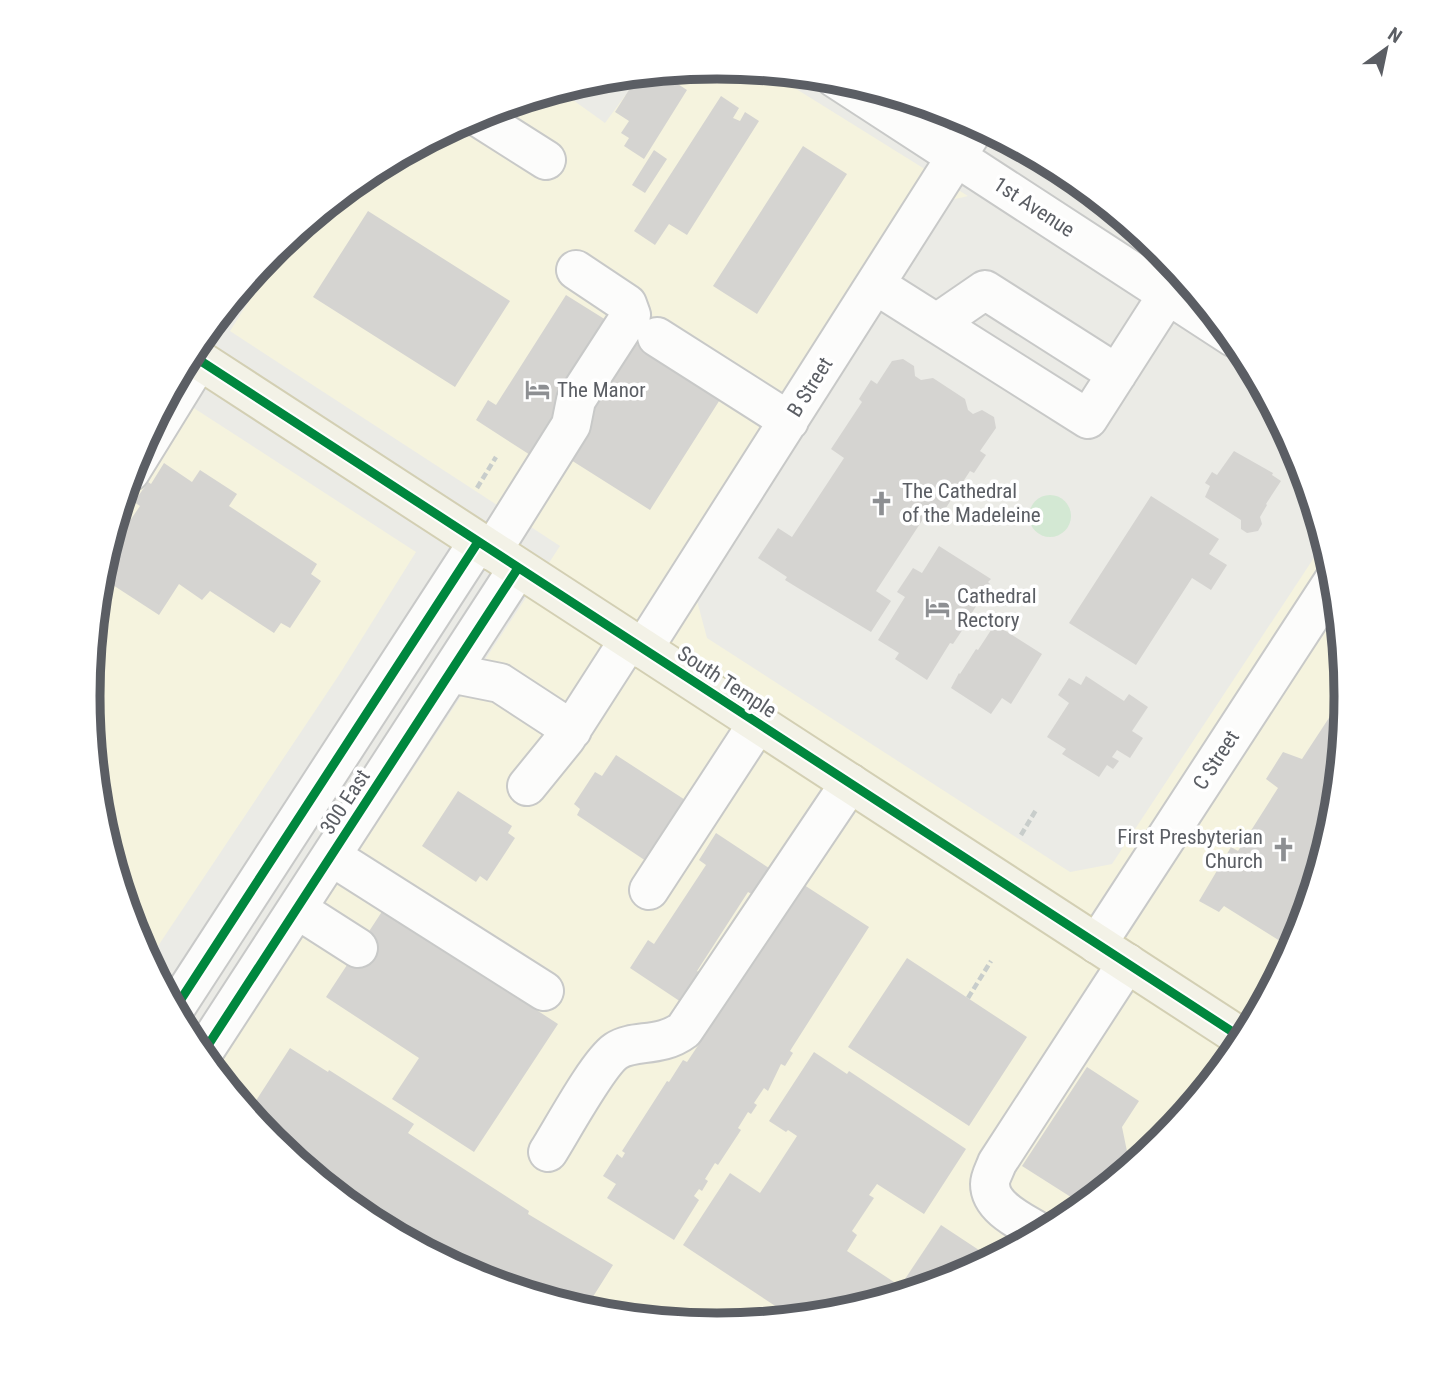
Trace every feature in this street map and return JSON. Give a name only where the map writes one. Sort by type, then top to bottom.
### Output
[{"type":"main road","name":"South Temple","points":[[199,361],[1235,1033]]},
{"type":"street","name":"1st Avenue","points":[[864,97],[1209,321]]},
{"type":"street","points":[[487,124],[546,160]]},
{"type":"street","name":"B Street","points":[[527,786],[636,644],[789,421],[971,133]]},
{"type":"street","points":[[496,554],[571,425],[576,400],[631,315],[627,303],[576,270]]},
{"type":"street","points":[[876,285],[1088,418],[1168,294]]},
{"type":"street","points":[[937,323],[985,290],[1117,373]]},
{"type":"street","points":[[657,337],[789,421]]},
{"type":"street","name":"300 East","points":[[208,1046],[450,673],[496,554]]},
{"type":"street","name":"300 East","points":[[181,1001],[496,554]]},
{"type":"street","name":"C Street","points":[[1032,1227],[1002,1208],[992,1195],[989,1182],[997,1163],[1112,953],[1326,594]]},
{"type":"street","points":[[450,673],[500,683],[572,730]]},
{"type":"street","points":[[649,890],[758,723]]},
{"type":"street","points":[[548,1152],[603,1064],[615,1051],[626,1046],[663,1041],[684,1030],[850,783]]},
{"type":"street","points":[[331,856],[544,991]]},
{"type":"street","points":[[297,909],[358,948]]},
{"type":"path","points":[[477,488],[496,457]]},
{"type":"path","points":[[1021,835],[1036,810]]},
{"type":"path","points":[[968,998],[991,961]]},
{"type":"shaded area","points":[[718,79],[786,83],[968,196],[951,200],[696,597],[707,638],[1070,872],[1112,864],[1318,552],[1323,576],[1334,656],[1335,696],[1334,737],[1323,817],[1314,856],[1288,933],[1272,970],[1231,1040],[1208,1073],[1154,1133],[1094,1187],[1061,1210],[991,1251],[954,1267],[877,1293],[838,1302],[758,1313],[677,1313],[637,1309],[558,1293],[481,1267],[444,1251],[409,1231],[341,1187],[281,1133],[220,1062],[560,546],[230,331],[263,278],[310,232],[374,183],[444,142],[519,112],[569,97],[605,123],[633,85]]},
{"type":"shaded area","points":[[178,398],[416,552],[339,675],[155,951],[133,895],[112,817],[101,737],[101,656],[105,616],[121,537],[147,460]]},
{"type":"green space","points":[[1050,495],[1065,501],[1071,516],[1065,531],[1050,537],[1035,531],[1029,516],[1035,501]]},
{"type":"building","points":[[672,80],[687,90],[644,159],[624,146],[629,138],[621,133],[629,121],[615,112],[632,85]]},
{"type":"building","points":[[721,96],[739,108],[733,118],[740,121],[745,112],[759,121],[687,235],[669,224],[655,245],[634,231]]},
{"type":"building","points":[[803,146],[847,174],[757,314],[713,286]]},
{"type":"building","points":[[654,150],[667,159],[645,193],[632,185]]},
{"type":"building","points":[[368,211],[510,301],[455,387],[313,297]]},
{"type":"building","points":[[566,295],[614,325],[538,460],[476,420],[488,400],[496,405]]},
{"type":"building","points":[[626,337],[721,398],[650,510],[563,455]]},
{"type":"building","name":"The Cathedral of the Madeleine","points":[[903,359],[914,366],[915,376],[921,380],[933,378],[965,399],[968,410],[973,414],[982,410],[994,417],[996,428],[980,451],[986,455],[974,473],[970,471],[938,520],[927,513],[876,591],[891,601],[871,632],[785,580],[787,577],[758,558],[778,528],[792,537],[844,458],[831,449],[862,402],[859,399],[871,380],[877,384],[892,361]]},
{"type":"building","points":[[1234,451],[1273,473],[1272,475],[1281,481],[1260,517],[1262,524],[1258,531],[1247,533],[1241,529],[1241,520],[1205,497],[1210,486],[1205,483],[1212,472],[1217,475]]},
{"type":"building","points":[[164,463],[192,482],[200,470],[237,494],[229,506],[317,564],[311,574],[321,581],[290,628],[281,623],[274,633],[210,591],[202,600],[179,584],[159,615],[111,584],[123,531],[140,506],[134,502],[148,482],[151,484]]},
{"type":"building","points":[[1151,496],[1219,539],[1209,554],[1227,565],[1211,590],[1192,578],[1136,665],[1069,623]]},
{"type":"building","name":"Cathedral Rectory","points":[[939,546],[991,579],[968,619],[964,621],[967,623],[953,644],[950,643],[927,680],[895,659],[899,653],[878,640],[905,597],[897,592],[913,568],[922,573]]},
{"type":"building","points":[[995,624],[1042,654],[1011,704],[1002,698],[991,714],[951,688]]},
{"type":"building","points":[[1086,676],[1124,701],[1129,694],[1148,707],[1132,731],[1143,738],[1130,758],[1117,750],[1112,757],[1119,761],[1113,769],[1107,765],[1099,777],[1062,754],[1066,749],[1047,737],[1069,703],[1058,695],[1069,678],[1081,685]]},
{"type":"building","name":"First Presbyterian Church","points":[[1335,709],[1330,777],[1323,817],[1302,895],[1284,943],[1224,906],[1219,912],[1199,901],[1231,847],[1238,851],[1278,788],[1266,779],[1283,752],[1302,759]]},
{"type":"building","points":[[616,755],[696,807],[658,869],[577,815],[580,809],[574,804],[595,772],[602,776]]},
{"type":"building","points":[[458,791],[512,826],[508,833],[515,838],[487,881],[480,876],[476,882],[422,846]]},
{"type":"building","points":[[716,833],[772,870],[755,896],[748,892],[697,971],[703,975],[684,1004],[630,968],[648,940],[654,944],[706,865],[699,860]]},
{"type":"building","points":[[801,883],[869,927],[790,1051],[793,1053],[785,1066],[781,1064],[768,1091],[764,1088],[754,1103],[757,1105],[751,1114],[748,1112],[738,1128],[741,1130],[718,1165],[715,1163],[705,1179],[708,1181],[702,1191],[699,1189],[694,1196],[699,1200],[674,1240],[607,1198],[616,1184],[603,1176],[617,1154],[622,1158],[625,1153],[622,1151],[667,1081],[669,1082],[683,1060],[687,1062],[701,1041],[694,1037]]},
{"type":"building","points":[[383,910],[558,1024],[474,1152],[392,1099],[419,1058],[326,997]]},
{"type":"building","points":[[907,958],[1027,1037],[969,1126],[848,1047]]},
{"type":"building","points":[[290,1048],[414,1124],[408,1133],[529,1211],[528,1214],[613,1265],[591,1301],[519,1281],[444,1251],[374,1210],[341,1187],[310,1161],[253,1105]]},
{"type":"building","points":[[814,1052],[847,1074],[849,1071],[966,1149],[924,1214],[877,1184],[869,1195],[874,1198],[852,1231],[857,1235],[847,1251],[897,1284],[895,1288],[838,1302],[782,1311],[683,1245],[730,1173],[760,1193],[797,1136],[769,1121]]},
{"type":"building","points":[[1087,1067],[1139,1101],[1122,1127],[1128,1158],[1075,1200],[1022,1166]]},
{"type":"building","points":[[941,1225],[985,1254],[954,1267],[900,1286]]},
{"type":"cycle path","points":[[200,360],[1235,1033]]},
{"type":"cycle path","points":[[180,1000],[478,542]]},
{"type":"cycle path","points":[[208,1045],[518,568]]},
{"type":"place","name":"The Manor","points":[[537,390]]},
{"type":"place","name":"The Cathedral of the Madeleine","points":[[882,503]]},
{"type":"place","name":"Cathedral Rectory","points":[[937,608]]},
{"type":"place","name":"First Presbyterian Church","points":[[1283,849]]}]
